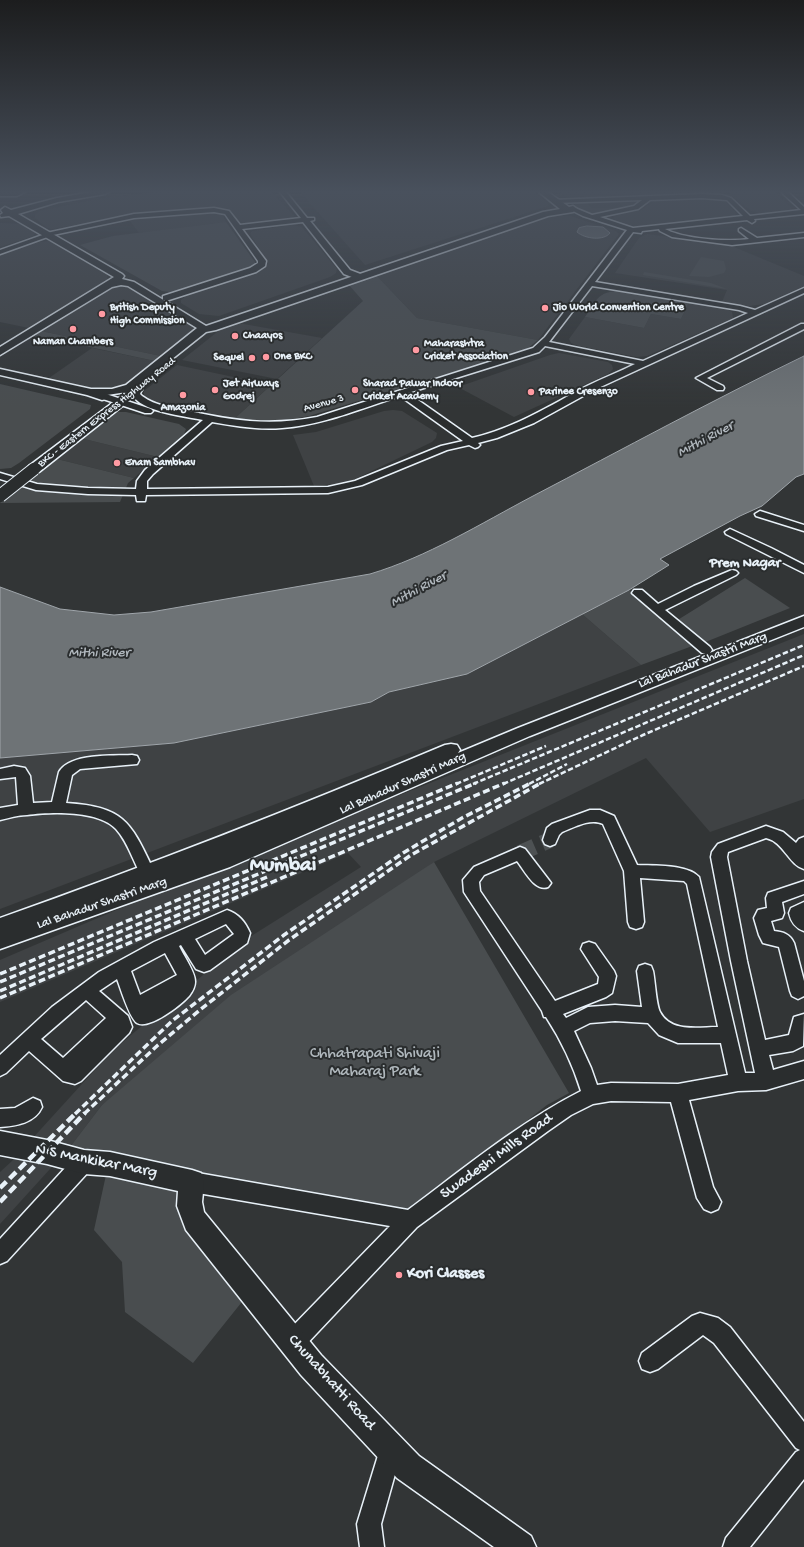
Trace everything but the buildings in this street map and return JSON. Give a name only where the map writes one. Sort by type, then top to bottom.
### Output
[{"type":"main road","points":[[0,352],[118,278],[119,276],[100,264]]},
{"type":"main road","points":[[105,264],[166,298],[206,326]]},
{"type":"main road","points":[[95,394],[113,392],[130,387],[206,326],[220,320],[393,264]]},
{"type":"main road","points":[[109,285],[121,282],[131,284],[201,326],[206,326]]},
{"type":"main road","name":"BKC - Eastern Express Highway Road","points":[[0,496],[30,468],[102,411],[121,402],[138,389],[206,326]]},
{"type":"main road","points":[[0,372],[95,394],[105,399],[102,411]]},
{"type":"main road","points":[[0,378],[84,397],[97,403],[102,411]]},
{"type":"main road","name":"BKC - Eastern Express Highway Road","points":[[0,486],[30,468]]},
{"type":"main road","name":"Lal Bahadur Shastri Marg","points":[[98,899],[147,873],[184,861],[520,727],[755,636],[804,612]]},
{"type":"main road","name":"Lal Bahadur Shastri Marg","points":[[686,663],[706,650],[804,621]]},
{"type":"main road","name":"Lal Bahadur Shastri Marg","points":[[10,929],[98,899],[222,861],[335,814],[520,727]]},
{"type":"main road","points":[[311,810],[335,814]]},
{"type":"main road","name":"N S Mankikar Marg","points":[[0,1144],[47,1152],[84,1162],[110,1164],[192,1182]]},
{"type":"main road","name":"Chunabhatti Road","points":[[192,1182],[188,1204],[195,1221],[311,1365],[408,1466],[520,1547]]},
{"type":"street","points":[[166,298],[260,266],[261,264]]},
{"type":"street","points":[[349,264],[360,275]]},
{"type":"street","points":[[550,345],[590,284],[607,264]]},
{"type":"street","points":[[585,304],[613,264]]},
{"type":"street","points":[[590,284],[740,308],[756,312]]},
{"type":"street","points":[[0,486],[28,493],[78,498],[327,494],[360,487],[450,450],[531,421],[591,388],[804,290]]},
{"type":"street","points":[[720,388],[700,378],[804,326]]},
{"type":"street","points":[[138,389],[136,394],[138,398],[152,406],[244,431],[267,432],[309,427],[330,418],[402,396],[550,345],[642,365]]},
{"type":"street","points":[[95,394],[145,410]]},
{"type":"street","points":[[402,396],[470,443]]},
{"type":"street","points":[[102,411],[124,409],[145,410],[211,422]]},
{"type":"street","points":[[156,496],[155,481],[158,473],[211,422]]},
{"type":"street","points":[[141,496],[142,481],[149,472],[211,422]]},
{"type":"street","points":[[0,476],[36,487],[141,496]]},
{"type":"street","points":[[760,514],[804,528]]},
{"type":"street","points":[[730,532],[804,570]]},
{"type":"street","points":[[657,609],[732,573]]},
{"type":"street","points":[[638,593],[706,650]]},
{"type":"street","points":[[58,808],[66,772],[71,767],[77,764],[132,760]]},
{"type":"street","points":[[0,774],[14,771],[20,772],[23,776],[26,809]]},
{"type":"street","points":[[0,814],[26,809],[58,808],[99,813],[111,818],[119,824],[129,837],[147,873]]},
{"type":"street","points":[[550,840],[552,832],[556,828],[590,816],[600,816],[609,820],[632,871],[636,922]]},
{"type":"street","points":[[766,1080],[737,953],[719,857],[723,848],[766,832],[779,836],[804,863]]},
{"type":"street","points":[[804,843],[802,845],[804,848]]},
{"type":"street","points":[[543,883],[520,853],[479,871],[471,880],[472,892],[550,1011],[563,1028],[585,1074],[591,1096]]},
{"type":"street","points":[[632,871],[684,875],[690,877],[694,881],[738,1082]]},
{"type":"street","points":[[798,991],[799,972],[786,943],[781,939],[769,938],[762,918],[764,915],[776,913],[774,898],[799,889],[804,905]]},
{"type":"street","points":[[804,909],[797,913],[798,918],[804,924]]},
{"type":"street","points":[[0,1067],[28,1039],[86,990],[121,967],[185,937]]},
{"type":"street","points":[[121,967],[147,1005],[187,978],[169,944]]},
{"type":"street","points":[[550,1011],[600,992],[606,988],[608,976],[590,949]]},
{"type":"street","points":[[645,971],[652,1015],[665,1029],[678,1035],[728,1035]]},
{"type":"street","points":[[28,1039],[63,1070],[99,1044],[118,1018],[86,990]]},
{"type":"street","points":[[563,1028],[588,1015],[615,1012],[652,1015]]},
{"type":"street","points":[[759,1049],[793,1044],[797,1040],[800,1023],[804,1022]]},
{"type":"street","name":"Swadeshi Mills Road","points":[[293,1342],[410,1220],[541,1124],[564,1109],[591,1096],[611,1092],[678,1093],[738,1082],[766,1080],[804,1070]]},
{"type":"street","points":[[678,1093],[704,1191],[711,1202]]},
{"type":"street","points":[[0,1118],[17,1117],[33,1107]]},
{"type":"street","points":[[0,1254],[84,1162]]},
{"type":"street","points":[[192,1182],[410,1220]]},
{"type":"street","points":[[650,1361],[700,1324],[710,1326],[722,1335],[804,1440]]},
{"type":"street","points":[[372,1547],[369,1524],[391,1449]]},
{"type":"street","points":[[735,1547],[804,1460]]},
{"type":"shaded area","points":[[0,264],[92,264],[108,273],[107,280],[29,328],[0,322]]},
{"type":"shaded area","points":[[266,264],[333,264],[337,269],[336,273],[330,277],[219,316],[199,314],[181,303],[181,300],[186,296],[255,273],[266,267]]},
{"type":"shaded area","points":[[408,264],[596,264],[538,340],[417,318],[376,275]]},
{"type":"shaded area","points":[[621,264],[775,264],[804,276],[804,286],[764,304],[749,306],[722,302],[727,290],[615,273]]},
{"type":"shaded area","points":[[122,286],[131,288],[192,326],[194,330],[161,356],[41,331],[112,287]]},
{"type":"shaded area","points":[[689,302],[726,308],[732,312],[733,318],[647,356],[637,357],[579,346],[571,343],[569,339],[585,317],[644,328],[651,314],[681,319]]},
{"type":"shaded area","name":"One BKC","points":[[238,323],[322,338],[277,379],[182,360],[221,329]]},
{"type":"shaded area","points":[[92,348],[155,361],[121,387],[109,390],[49,378]]},
{"type":"shaded area","name":"Parinee Cresenzo","points":[[559,353],[608,362],[612,365],[613,369],[608,374],[514,417],[458,387],[550,355]]},
{"type":"shaded area","points":[[177,365],[271,385],[233,420],[148,401],[144,396],[144,391]]},
{"type":"shaded area","points":[[384,411],[402,411],[437,433],[436,438],[432,442],[353,480],[335,484],[314,486],[293,435],[316,432]]},
{"type":"shaded area","points":[[80,438],[158,457],[134,478],[53,458]]},
{"type":"shaded area","points":[[582,614],[641,665],[0,909],[0,758],[174,743],[371,702],[389,692],[467,674]]},
{"type":"shaded area","points":[[804,634],[804,799],[710,832],[646,758],[434,862],[102,1105],[70,1147],[0,1224],[0,1172],[11,1162],[112,1051],[245,940],[361,867],[348,853],[0,1002],[0,960],[184,881]]},
{"type":"green space","points":[[114,264],[255,264],[255,266],[177,291],[162,291]]},
{"type":"green space","points":[[696,264],[725,264],[726,269],[724,273],[709,277],[689,276]]},
{"type":"green space","points":[[644,272],[711,283],[727,289],[643,275]]},
{"type":"green space","name":"Maharashtra Cricket Association","points":[[376,275],[417,318],[538,340],[520,352],[309,416],[270,423],[233,420],[363,301],[349,285]]},
{"type":"green space","points":[[619,291],[689,302],[681,319],[651,314],[644,328],[585,317],[598,298],[606,293]]},
{"type":"green space","points":[[41,331],[161,356],[155,361],[34,335]]},
{"type":"green space","points":[[0,384],[91,405],[90,409],[19,463],[11,468],[0,469]]},
{"type":"green space","points":[[118,412],[126,412],[179,424],[186,429],[184,434],[158,457],[80,438],[109,415]]},
{"type":"green space","points":[[53,458],[134,478],[128,483],[120,502],[0,503]]},
{"type":"green space","points":[[745,578],[790,608],[703,643],[676,621]]},
{"type":"green space","points":[[629,590],[695,645],[641,665],[582,614]]},
{"type":"green space","name":"Chhatrapati Shivaji Maharaj Park","points":[[434,862],[569,1093],[547,1105],[409,1212],[195,1174],[70,1147],[102,1105],[231,995]]},
{"type":"green space","points":[[106,1175],[185,1186],[245,1298],[193,1363],[125,1312],[122,1262],[94,1230]]},
{"type":"water","name":"Mithi River","points":[[804,356],[804,474],[796,477],[762,506],[740,516],[660,559],[669,565],[629,590],[467,674],[389,692],[371,702],[174,743],[0,758],[0,587],[60,609],[114,615],[151,612],[370,574],[412,559],[453,539],[668,425]]},
{"type":"tunnel","points":[[520,853],[550,840]]},
{"type":"railway","points":[[473,784],[804,645]]},
{"type":"railway","points":[[503,784],[804,655]]},
{"type":"railway","points":[[540,783],[643,735],[804,666]]},
{"type":"railway","points":[[456,784],[546,746]]},
{"type":"railway","points":[[529,784],[567,764]]},
{"type":"railway","points":[[0,974],[458,783]]},
{"type":"railway","points":[[0,982],[476,783]]},
{"type":"railway","points":[[0,998],[505,783]]},
{"type":"railway","points":[[75,1114],[172,1021],[284,935],[403,853],[462,818],[531,783]]},
{"type":"railway","points":[[84,1114],[158,1045],[289,940],[411,855],[540,783]]},
{"type":"railway","points":[[0,991],[267,877]]},
{"type":"railway","points":[[0,1188],[76,1113]]},
{"type":"railway","points":[[0,1202],[84,1114]]},
{"type":"place","name":"Jio World Convention Centre","points":[[545,308]]},
{"type":"place","name":"British Deputy High Commission","points":[[102,314]]},
{"type":"place","name":"Naman Chambers","points":[[73,329]]},
{"type":"place","name":"Chaayos","points":[[235,336]]},
{"type":"place","name":"Maharashtra Cricket Association","points":[[416,350]]},
{"type":"place","name":"One BKC","points":[[266,357]]},
{"type":"place","name":"Sequel","points":[[252,358]]},
{"type":"place","name":"Jet Airways Godrej","points":[[215,390]]},
{"type":"place","name":"Sharad Pawar Indoor Cricket Academy","points":[[355,390]]},
{"type":"place","name":"Parinee Cresenzo","points":[[531,392]]},
{"type":"place","name":"Amazonia","points":[[183,395]]},
{"type":"place","name":"Enam Sambhav","points":[[117,463]]},
{"type":"place","name":"Kori Classes","points":[[399,1275]]},
{"type":"district","name":"Prem Nagar","points":[[745,564]]},
{"type":"district","name":"Mumbai","points":[[283,867]]}]
